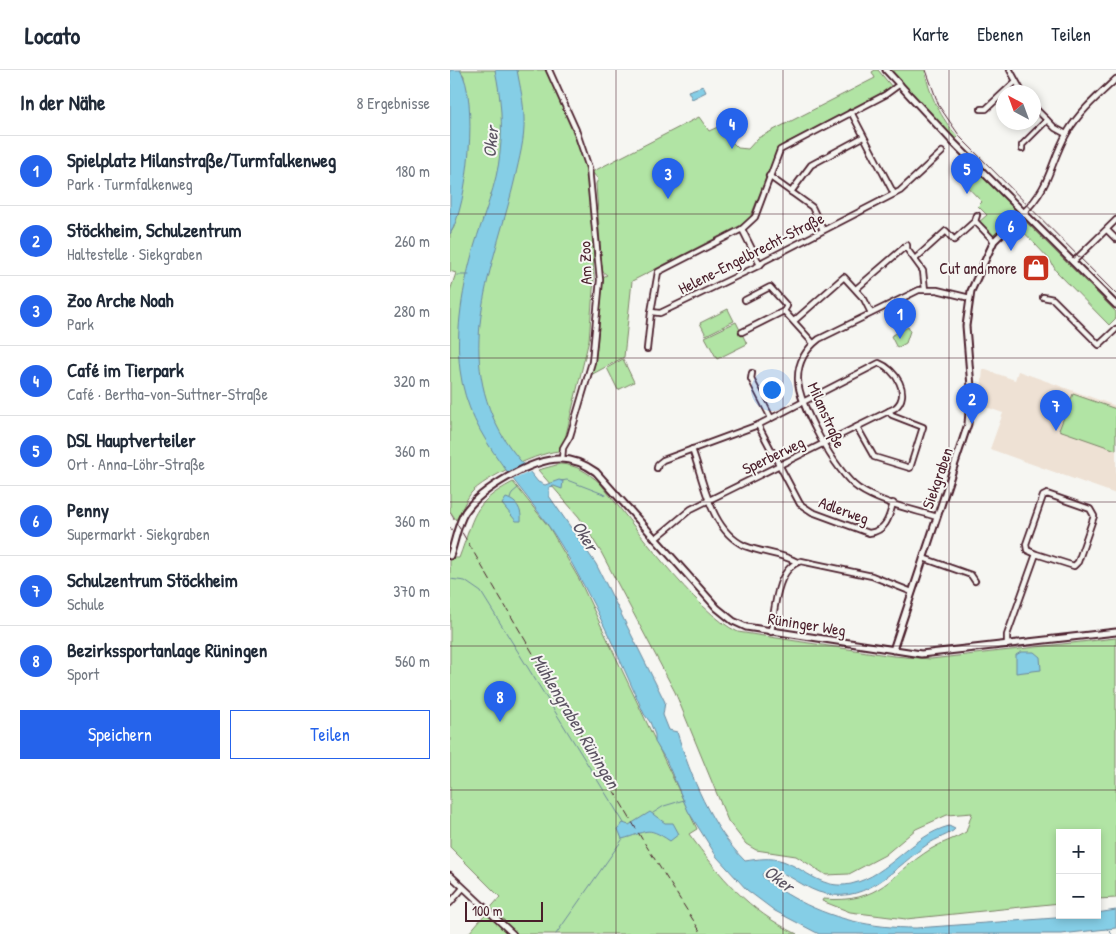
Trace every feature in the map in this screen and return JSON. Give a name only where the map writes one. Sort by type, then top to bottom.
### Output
[{"type":"street","name":"Am Zoo","points":[[549,70],[576,130],[589,168],[600,280],[592,362],[573,428],[563,448],[562,459]]},
{"type":"street","points":[[886,70],[1023,213],[1116,304]]},
{"type":"street","points":[[1010,70],[1018,85]]},
{"type":"street","points":[[1023,213],[1034,202],[1049,178],[1066,134],[1080,114],[1116,79]]},
{"type":"street","points":[[981,109],[986,109],[1016,82]]},
{"type":"street","points":[[647,349],[658,272],[742,229],[755,217],[780,150],[885,95],[900,84]]},
{"type":"street","points":[[851,112],[894,194]]},
{"type":"street","points":[[1041,114],[1066,134]]},
{"type":"street","points":[[1022,149],[1022,145],[1047,120]]},
{"type":"street","points":[[791,192],[811,165],[863,137]]},
{"type":"street","name":"Helene-Engelbrecht-Straße","points":[[652,312],[660,313],[760,265],[894,194],[906,187],[942,152]]},
{"type":"street","points":[[769,176],[812,207],[824,230]]},
{"type":"street","name":"Siekgraben","points":[[893,650],[968,424],[971,387],[966,338],[970,298],[980,269],[994,241],[1023,213]]},
{"type":"street","points":[[915,258],[946,232],[954,240],[975,221],[977,215]]},
{"type":"street","points":[[1073,262],[1116,220]]},
{"type":"street","points":[[975,221],[994,241]]},
{"type":"street","points":[[742,229],[760,265]]},
{"type":"street","points":[[1107,230],[1116,239]]},
{"type":"street","points":[[856,289],[907,246],[924,276],[925,290]]},
{"type":"street","points":[[794,322],[844,277],[856,289],[871,313]]},
{"type":"street","points":[[742,332],[784,311],[788,306],[770,287],[744,300]]},
{"type":"street","points":[[784,311],[813,343],[914,292],[925,290],[970,298]]},
{"type":"street","points":[[1043,296],[1053,299],[1099,345],[1116,329]]},
{"type":"street","name":"Milanstraße","points":[[813,343],[803,356],[798,371],[798,386],[803,401],[839,470],[850,481],[869,494],[937,517]]},
{"type":"street","name":"Sperberweg","points":[[655,539],[682,515],[709,500],[779,467],[898,406],[902,397],[902,390],[894,373],[887,366],[879,363],[803,401]]},
{"type":"street","points":[[752,373],[751,378],[771,418]]},
{"type":"street","points":[[657,468],[658,464],[663,460],[758,425],[803,401]]},
{"type":"street","points":[[857,427],[874,457],[910,468],[923,428],[892,415],[889,411]]},
{"type":"street","name":"Adlerweg","points":[[758,425],[794,496],[804,508],[863,532],[873,533],[884,527],[893,503]]},
{"type":"street","points":[[692,449],[709,500],[721,526],[738,542],[751,548],[786,556],[797,562],[805,561],[872,576],[912,592]]},
{"type":"street","points":[[450,556],[465,513],[481,494],[503,480],[535,466],[562,459]]},
{"type":"street","name":"Rüninger Weg","points":[[562,459],[582,463],[596,472],[722,613],[746,627],[922,654],[1116,632]]},
{"type":"street","points":[[1047,494],[1090,509],[1094,516],[1078,562],[1074,566],[1036,554],[1027,550],[1026,544],[1043,496],[1047,494]]},
{"type":"street","points":[[1006,645],[1007,635],[1036,554]]},
{"type":"street","points":[[923,558],[972,575],[974,581]]},
{"type":"street","points":[[771,632],[777,590],[797,562]]},
{"type":"street","points":[[450,875],[512,934]]},
{"type":"street","points":[[450,903],[464,888]]},
{"type":"shaded area","points":[[983,369],[1015,380],[1018,371],[1116,406],[1116,494],[990,449],[1003,413],[980,405]]},
{"type":"green space","points":[[460,70],[548,70],[577,139],[589,176],[594,278],[589,340],[562,451],[541,455],[528,460],[488,480],[471,493],[456,520],[450,511],[450,291],[456,273],[450,271],[450,234],[454,227],[464,76]]},
{"type":"green space","points":[[878,70],[892,87],[782,145],[776,153],[747,222],[632,281],[624,357],[589,376],[597,349],[603,277],[607,275],[602,271],[596,184],[598,179],[592,172],[699,117],[709,131],[733,120],[737,128],[732,134],[732,142],[738,148],[748,149],[758,138],[875,78],[872,72]]},
{"type":"green space","points":[[886,70],[925,70],[929,88],[937,106],[958,137],[953,142]]},
{"type":"green space","points":[[969,162],[1020,213],[995,238],[979,222],[987,215],[978,206],[982,202],[956,175]]},
{"type":"green space","points":[[1026,222],[1116,312],[1116,318],[1109,325],[1056,271],[1050,260],[1020,228]]},
{"type":"green space","points":[[728,309],[734,321],[706,335],[700,323]]},
{"type":"green space","points":[[736,322],[747,344],[717,359],[705,337]]},
{"type":"green space","points":[[908,327],[910,331],[906,343],[897,348],[891,336]]},
{"type":"green space","points":[[623,359],[634,382],[618,390],[607,368]]},
{"type":"green space","points":[[1073,394],[1116,409],[1116,450],[1059,430]]},
{"type":"green space","points":[[560,464],[572,466],[582,470],[600,483],[684,587],[721,622],[738,632],[893,656],[931,659],[1116,638],[1116,898],[1101,899],[1101,829],[1056,829],[1056,903],[906,919],[850,912],[822,901],[823,899],[859,897],[883,886],[931,849],[966,832],[972,813],[947,815],[916,829],[885,855],[849,874],[826,875],[796,856],[756,850],[746,844],[728,821],[675,692],[601,552],[579,517],[538,470]]},
{"type":"green space","points":[[513,482],[549,527],[579,579],[697,829],[689,834],[736,891],[779,925],[797,934],[468,934],[500,897],[450,847],[450,558],[459,558],[476,512],[489,497]]},
{"type":"water","points":[[450,70],[460,70],[466,84],[470,126],[469,152],[462,200],[450,234]]},
{"type":"water","points":[[495,70],[517,70],[523,101],[524,134],[515,178],[483,301],[479,331],[479,362],[485,393],[500,432],[538,482],[545,485],[559,480],[563,481],[562,489],[554,486],[549,487],[549,496],[596,564],[665,702],[663,715],[669,730],[677,732],[704,801],[712,817],[733,848],[745,861],[773,859],[783,861],[823,882],[841,885],[851,884],[877,873],[923,838],[949,826],[955,829],[928,844],[881,881],[856,893],[826,894],[811,889],[777,871],[770,869],[762,874],[773,885],[807,905],[852,921],[867,924],[916,928],[1056,918],[1101,919],[1101,912],[1116,910],[1116,928],[1061,934],[819,934],[775,911],[747,890],[717,857],[688,811],[666,760],[655,742],[655,735],[650,722],[644,714],[605,628],[573,565],[547,524],[487,442],[465,396],[460,370],[459,324],[470,262],[493,189],[498,165],[501,143],[499,90]]},
{"type":"water","points":[[703,86],[706,92],[692,99],[688,91]]},
{"type":"water","points":[[506,498],[513,501],[518,507],[521,513],[521,521],[516,521],[502,504]]},
{"type":"water","points":[[1021,652],[1034,652],[1040,657],[1041,670],[1016,673],[1016,655]]},
{"type":"water","points":[[650,812],[665,823],[673,823],[679,834],[670,841],[650,831],[622,839],[618,829],[623,823],[629,825]]},
{"type":"pier","points":[[527,464],[532,471],[510,481],[504,473]]},
{"type":"waterway","points":[[458,275],[469,275]]},
{"type":"waterway","points":[[561,481],[567,480],[606,495]]},
{"type":"waterway","points":[[510,499],[512,493],[518,488]]},
{"type":"waterway","name":"Mühlengraben Rüningen","points":[[450,579],[465,581],[481,592],[624,823]]},
{"type":"waterway","name":"Mühlengraben Rüningen","points":[[653,813],[664,806],[684,800]]},
{"type":"waterway","points":[[556,934],[622,840]]},
{"type":"waterway","points":[[1107,929],[1112,934]]},
{"type":"tram line","points":[[926,70],[939,106],[961,138],[1116,294]]},
{"type":"railway","points":[[450,512],[642,839],[702,934]]},
{"type":"railway","points":[[450,527],[452,531]]},
{"type":"place","name":"Café im Tierpark","points":[[732,149]]},
{"type":"place","name":"DSL Hauptverteiler","points":[[967,194]]},
{"type":"place","name":"Zoo Arche Noah","points":[[668,199]]},
{"type":"place","name":"Penny","points":[[1011,251]]},
{"type":"place","name":"Cut and more","points":[[1036,268]]},
{"type":"place","name":"Spielplatz Milanstraße/Turmfalkenweg","points":[[900,339]]},
{"type":"place","name":"Stöckheim, Schulzentrum","points":[[972,424]]},
{"type":"place","name":"Schulzentrum Stöckheim","points":[[1056,431]]},
{"type":"place","name":"Bezirkssportanlage Rüningen","points":[[500,722]]},
{"type":"water label","name":"Oker","points":[[491,142]]},
{"type":"water label","name":"Oker","points":[[585,536]]},
{"type":"water label","name":"Oker","points":[[779,879]]}]
